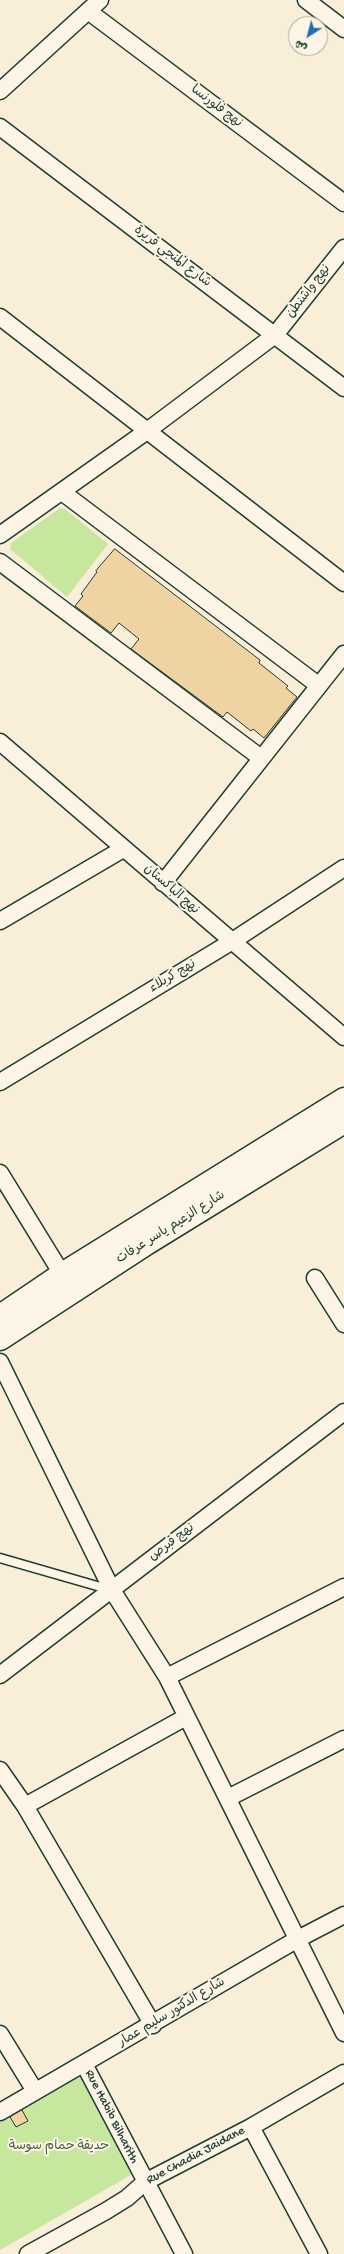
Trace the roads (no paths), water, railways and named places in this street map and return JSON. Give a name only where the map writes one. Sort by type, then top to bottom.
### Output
[{"type":"main road","name":"شارع الزعيم ياسر عرفات","points":[[0,1316],[62,1274],[344,1099]]},
{"type":"main road","name":"شارع الزعيم ياسر عرفات","points":[[0,1339],[146,1244],[344,1122]]},
{"type":"street","points":[[0,92],[100,0]]},
{"type":"street","points":[[306,0],[344,29]]},
{"type":"street","name":"نهج فلورنسا","points":[[88,11],[344,203]]},
{"type":"street","name":"شارع المنجي قريرة","points":[[0,127],[344,388]]},
{"type":"street","name":"نهج واشنطن","points":[[0,535],[147,431],[275,335],[344,248]]},
{"type":"street","points":[[0,317],[344,583]]},
{"type":"street","points":[[62,492],[318,685]]},
{"type":"street","points":[[0,562],[260,758]]},
{"type":"street","points":[[162,883],[344,654]]},
{"type":"street","name":"نهج الباكستان","points":[[0,742],[162,883],[344,1038]]},
{"type":"street","points":[[0,921],[123,849]]},
{"type":"street","name":"نهج كربلاء","points":[[0,1082],[231,942],[344,868]]},
{"type":"street","points":[[0,1172],[62,1274]]},
{"type":"street","points":[[315,1278],[344,1324]]},
{"type":"street","points":[[0,1362],[112,1590],[167,1677],[228,1798],[296,1940],[344,2033]]},
{"type":"street","name":"نهج قبرص","points":[[0,1675],[344,1412]]},
{"type":"street","points":[[167,1677],[344,1587]]},
{"type":"street","points":[[25,1806],[186,1717]]},
{"type":"street","points":[[228,1798],[344,1739]]},
{"type":"street","points":[[0,1770],[25,1806],[153,2024]]},
{"type":"street","name":"شارع الدكتور سليم عمار","points":[[0,2112],[296,1940],[344,1915]]},
{"type":"street","points":[[0,2034],[35,2091]]},
{"type":"street","name":"Rue Habib Bilharith","points":[[84,2064],[184,2254]]},
{"type":"street","name":"Rue Chadia Jaidane","points":[[28,2254],[106,2211],[127,2198],[145,2182],[250,2127],[344,2073]]},
{"type":"street","points":[[250,2127],[319,2254]]},
{"type":"lane","points":[[0,1558],[112,1590]]},
{"type":"park label","name":"حديقة حمام سوسة","points":[[59,2147]]}]
